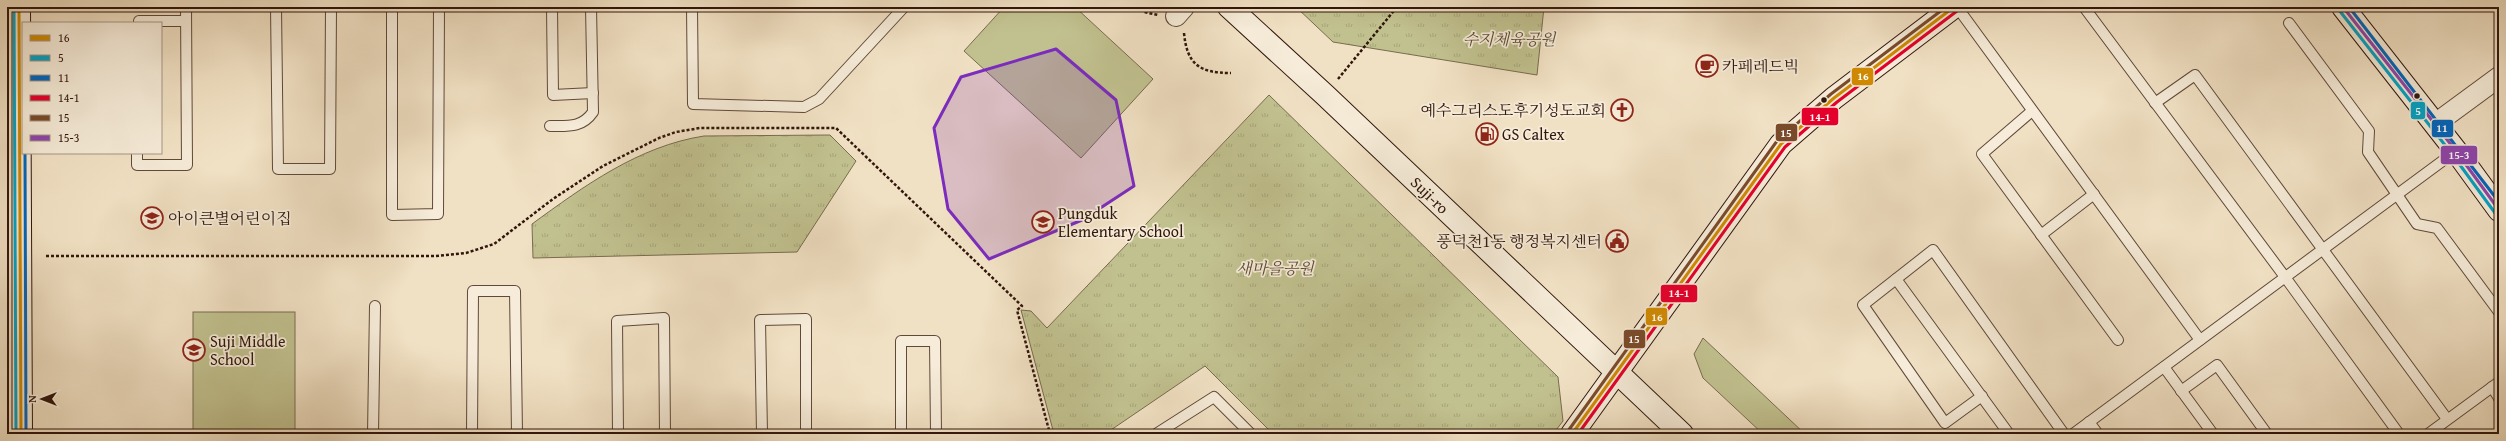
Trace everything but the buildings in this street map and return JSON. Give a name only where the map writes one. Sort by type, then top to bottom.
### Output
[{"type":"street","points":[[18,7],[13,241],[21,434]]},
{"type":"street","name":"Suji-ro","points":[[1229,7],[1325,95],[1682,434]]},
{"type":"street","points":[[1572,434],[1781,144],[1834,98],[1955,7]]},
{"type":"street","points":[[2343,7],[2456,151],[2499,210]]},
{"type":"street","points":[[2434,124],[2499,77]]},
{"type":"lane","points":[[137,154],[137,165],[187,165],[186,7]]},
{"type":"lane","points":[[276,7],[278,168],[330,168],[331,7]]},
{"type":"lane","points":[[392,7],[392,215],[438,214],[439,7]]},
{"type":"lane","points":[[552,7],[553,95],[593,94]]},
{"type":"lane","points":[[550,126],[572,126],[587,121],[593,112],[591,7]]},
{"type":"lane","points":[[692,7],[692,104],[804,107],[819,99],[904,7]]},
{"type":"lane","points":[[1955,7],[2200,340]]},
{"type":"lane","points":[[2084,7],[2285,277],[2398,434]]},
{"type":"lane","points":[[140,22],[186,21]]},
{"type":"lane","points":[[2289,23],[2369,131],[2368,152],[2417,224],[2437,228],[2499,312]]},
{"type":"lane","points":[[2155,103],[2195,75],[2324,248],[2448,420]]},
{"type":"lane","points":[[2032,111],[1982,154],[2118,340]]},
{"type":"lane","points":[[2073,434],[2456,151]]},
{"type":"lane","points":[[2041,235],[2094,194]]},
{"type":"lane","points":[[1982,396],[1945,423],[1863,305],[1933,250],[2064,434]]},
{"type":"lane","points":[[1896,279],[2009,434]]},
{"type":"lane","points":[[472,434],[473,291],[515,291],[518,434]]},
{"type":"lane","points":[[373,434],[376,306]]},
{"type":"lane","points":[[618,434],[617,321],[664,318],[665,434]]},
{"type":"lane","points":[[762,434],[760,320],[806,319],[806,434]]},
{"type":"lane","points":[[901,434],[901,341],[935,341],[936,434]]},
{"type":"lane","points":[[2181,391],[2217,365],[2267,434]]},
{"type":"lane","points":[[2164,367],[2213,434]]},
{"type":"lane","points":[[2428,434],[2495,385],[2499,398]]},
{"type":"lane","points":[[1156,434],[1214,397],[1251,434]]},
{"type":"lane","points":[[2089,422],[2098,434]]},
{"type":"path","points":[[1136,7],[1144,12],[1180,12],[1185,45],[1190,58],[1199,67],[1212,73],[1231,73]]},
{"type":"path","points":[[1325,95],[1397,7]]},
{"type":"path","points":[[46,256],[436,256],[466,253],[494,244],[547,203],[603,166],[659,138],[676,132],[700,128],[836,128],[1022,306],[1017,310],[1050,434]]},
{"type":"highlighted area","points":[[1056,49],[1116,100],[1134,186],[1082,220],[989,259],[948,209],[934,128],[961,77]]},
{"type":"green space","points":[[1004,7],[1075,7],[1153,79],[1081,158],[964,51]]},
{"type":"green space","name":"수지체육공원","points":[[1296,7],[1544,7],[1537,75],[1333,42]]},
{"type":"green space","name":"새마을공원","points":[[1269,95],[1558,377],[1563,421],[1553,434],[1273,434],[1205,366],[1105,434],[1054,434],[1021,310],[1031,311],[1047,328]]},
{"type":"green space","points":[[830,135],[856,161],[797,252],[533,258],[532,224],[592,182],[635,158],[680,141],[704,136]]},
{"type":"green space","points":[[193,312],[295,312],[295,434],[193,434]]},
{"type":"green space","points":[[1703,338],[1805,434],[1763,434],[1703,378],[1694,354]]},
{"type":"transit line","name":"5","points":[[14,7],[16,434]]},
{"type":"transit line","name":"16","points":[[19,7],[21,434]]},
{"type":"transit line","name":"15","points":[[1568,431],[1777,141],[1831,94],[1946,7]]},
{"type":"transit line","name":"16","points":[[1572,434],[1781,144],[1834,98],[1954,7]]},
{"type":"transit line","name":"15-3","points":[[2343,7],[2456,151],[2499,210]]},
{"type":"transit line","name":"11","points":[[2349,7],[2499,202]]},
{"type":"transit line","name":"5","points":[[2339,10],[2452,154],[2495,213]]},
{"type":"transit line","name":"14-1","points":[[1578,434],[1785,147],[1837,102],[1957,11]]},
{"type":"transit line","name":"11","points":[[25,154],[26,434]]},
{"type":"place","name":"카페레드빅","points":[[1707,66]]},
{"type":"place","name":"예수그리스도후기성도교회","points":[[1622,110]]},
{"type":"place","name":"GS Caltex","points":[[1487,134]]},
{"type":"place","name":"아이큰별어린이집","points":[[152,218]]},
{"type":"place","name":"Pungduk Elementary School","points":[[1043,222]]},
{"type":"place","name":"풍덕천1동 행정복지센터","points":[[1617,241]]},
{"type":"place","name":"Suji Middle School","points":[[194,350]]}]
